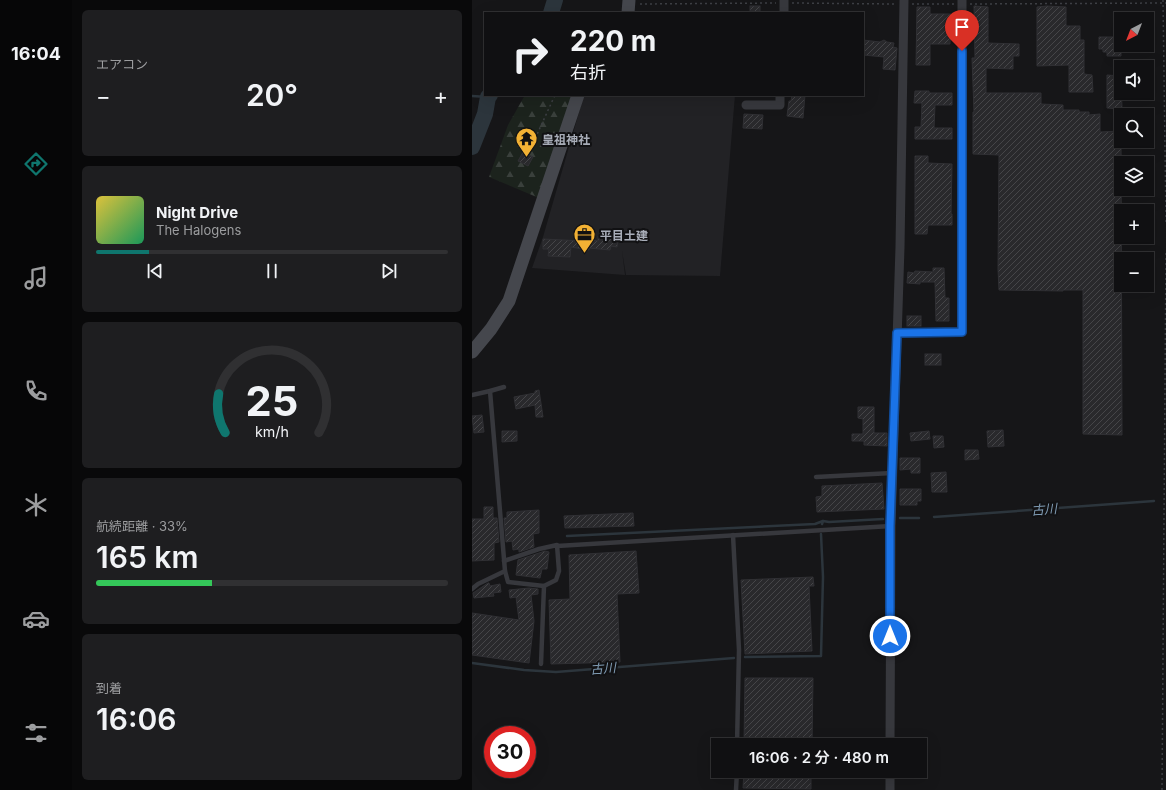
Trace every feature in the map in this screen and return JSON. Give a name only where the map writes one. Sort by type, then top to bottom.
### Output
[{"type":"street","points":[[628,12],[629,0]]},
{"type":"street","points":[[784,0],[784,12]]},
{"type":"street","points":[[890,738],[890,526],[900,240],[904,0]]},
{"type":"street","points":[[897,333],[962,332],[962,0]]},
{"type":"street","points":[[472,352],[491,329],[509,301],[578,96]]},
{"type":"street","points":[[746,105],[780,105],[780,96]]},
{"type":"street","points":[[890,778],[890,790]]},
{"type":"lane","points":[[472,395],[490,392],[504,387]]},
{"type":"lane","points":[[490,392],[504,561],[508,582],[544,586],[556,580],[559,571],[558,546]]},
{"type":"lane","points":[[816,477],[892,473]]},
{"type":"lane","points":[[504,561],[539,549],[558,546],[890,526]]},
{"type":"lane","points":[[733,535],[739,650],[737,738]]},
{"type":"lane","points":[[472,589],[478,584],[505,571]]},
{"type":"lane","points":[[541,664],[544,586]]},
{"type":"lane","points":[[736,790],[737,778]]},
{"type":"path","points":[[1163,0],[1166,224]]},
{"type":"path","points":[[529,152],[555,96]]},
{"type":"path","points":[[1162,790],[1166,250]]},
{"type":"shaded area","points":[[584,96],[735,96],[720,276],[626,275],[622,251],[625,275],[532,268],[543,237]]},
{"type":"green space","points":[[524,96],[574,96],[539,198],[489,177],[508,125]]},
{"type":"building","points":[[750,6],[760,6],[760,12],[750,12]]},
{"type":"building","points":[[974,6],[988,7],[988,43],[1019,44],[1019,56],[1013,56],[1013,69],[986,68],[986,93],[1041,93],[1041,104],[1063,105],[1063,110],[1079,110],[1079,112],[1089,112],[1089,115],[1100,114],[1100,132],[1114,131],[1114,148],[1121,148],[1121,156],[1114,156],[1114,196],[1121,196],[1121,204],[1114,204],[1114,244],[1121,244],[1121,252],[1114,252],[1114,292],[1122,292],[1122,435],[1083,434],[1083,290],[999,290],[999,155],[973,154],[974,112],[972,58],[975,58]]},
{"type":"building","points":[[917,7],[930,7],[930,14],[951,14],[950,44],[930,44],[930,65],[916,65]]},
{"type":"building","points":[[1037,7],[1066,7],[1066,26],[1080,26],[1080,40],[1084,40],[1084,74],[1092,75],[1093,92],[1069,92],[1069,65],[1037,66]]},
{"type":"building","points":[[1099,37],[1114,37],[1114,52],[1121,52],[1121,56],[1107,56],[1107,52],[1103,52],[1103,49],[1099,49]]},
{"type":"building","points":[[864,40],[880,42],[884,40],[894,43],[893,47],[897,48],[895,70],[883,69],[884,57],[864,55]]},
{"type":"building","points":[[1107,75],[1114,76],[1114,100],[1122,100],[1122,108],[1107,108]]},
{"type":"building","points":[[915,91],[929,91],[929,93],[952,93],[952,105],[935,105],[934,128],[952,128],[952,139],[915,139],[915,127],[921,127],[922,103],[914,103]]},
{"type":"building","points":[[792,96],[805,96],[803,118],[787,116],[789,101],[791,101]]},
{"type":"building","points":[[744,114],[763,115],[762,129],[743,128]]},
{"type":"building","name":"皇祖神社","points":[[523,152],[533,157],[528,166],[518,161]]},
{"type":"building","points":[[915,156],[928,156],[928,163],[952,164],[952,225],[928,225],[927,234],[915,234]]},
{"type":"building","points":[[598,236],[618,239],[617,247],[611,246],[610,250],[589,248],[589,250],[571,247],[570,257],[548,256],[549,249],[543,249],[543,239],[584,241],[584,239],[598,241]]},
{"type":"building","points":[[933,268],[944,268],[945,298],[949,298],[949,321],[936,321],[935,282],[920,282],[920,284],[907,283],[908,272],[933,272]]},
{"type":"building","points":[[907,316],[921,316],[921,326],[907,326]]},
{"type":"building","points":[[925,354],[941,354],[941,365],[925,365]]},
{"type":"building","points":[[539,390],[543,417],[536,417],[535,405],[516,409],[514,397],[535,393],[535,391]]},
{"type":"building","points":[[858,407],[874,407],[874,433],[887,433],[887,446],[864,445],[864,441],[852,441],[852,434],[863,434],[863,419],[858,418]]},
{"type":"building","points":[[482,415],[484,432],[474,433],[472,416]]},
{"type":"building","points":[[1003,430],[1004,446],[988,447],[987,431]]},
{"type":"building","points":[[502,431],[517,431],[517,441],[502,442]]},
{"type":"building","points":[[929,431],[930,439],[911,441],[910,433]]},
{"type":"building","points":[[933,436],[943,436],[944,447],[934,448]]},
{"type":"building","points":[[965,450],[978,450],[979,459],[965,460]]},
{"type":"building","points":[[900,458],[920,458],[920,473],[911,473],[911,469],[900,470]]},
{"type":"building","points":[[946,472],[947,492],[932,492],[931,473]]},
{"type":"building","points":[[882,483],[884,509],[817,512],[816,497],[822,496],[822,486]]},
{"type":"building","points":[[900,489],[921,489],[921,501],[917,501],[917,505],[900,505]]},
{"type":"building","points":[[484,507],[493,507],[493,518],[497,518],[499,542],[494,543],[494,560],[472,561],[472,519],[484,519]]},
{"type":"building","points":[[539,510],[539,533],[533,534],[534,547],[519,552],[519,549],[513,550],[512,541],[506,542],[504,518],[507,518],[507,512]]},
{"type":"building","points":[[633,513],[634,526],[565,528],[564,516]]},
{"type":"building","points":[[545,551],[549,552],[547,569],[542,569],[540,578],[516,575],[518,560]]},
{"type":"building","points":[[636,551],[639,593],[617,594],[620,662],[551,664],[549,600],[570,599],[569,555]]},
{"type":"building","points":[[813,577],[814,586],[809,586],[812,651],[745,654],[741,580]]},
{"type":"building","points":[[488,583],[490,586],[500,584],[501,592],[493,593],[494,596],[474,598],[473,593]]},
{"type":"building","points":[[529,588],[538,589],[538,594],[531,595],[534,621],[529,663],[472,655],[472,613],[519,620],[516,597],[510,598],[509,590]]},
{"type":"building","points":[[745,678],[813,678],[812,738],[744,738]]},
{"type":"building","points":[[744,778],[811,778],[811,789],[743,788]]},
{"type":"waterway","points":[[551,12],[555,0]]},
{"type":"waterway","points":[[472,96],[488,97]]},
{"type":"waterway","points":[[472,147],[485,114],[489,96]]},
{"type":"waterway","name":"古川","points":[[934,517],[1154,501]]},
{"type":"waterway","name":"古川","points":[[900,518],[919,518]]},
{"type":"waterway","name":"古川","points":[[822,524],[823,521],[883,519]]},
{"type":"waterway","points":[[567,536],[815,524],[823,521]]},
{"type":"waterway","name":"古川","points":[[745,657],[821,656],[823,577],[821,534]]},
{"type":"waterway","name":"古川","points":[[472,663],[524,670],[556,672],[734,658]]},
{"type":"place","name":"皇祖神社","points":[[526,158]]},
{"type":"place","name":"平目土建","points":[[585,254]]},
{"type":"route","points":[[890,636],[890,526],[897,333],[962,332],[962,51]]}]
